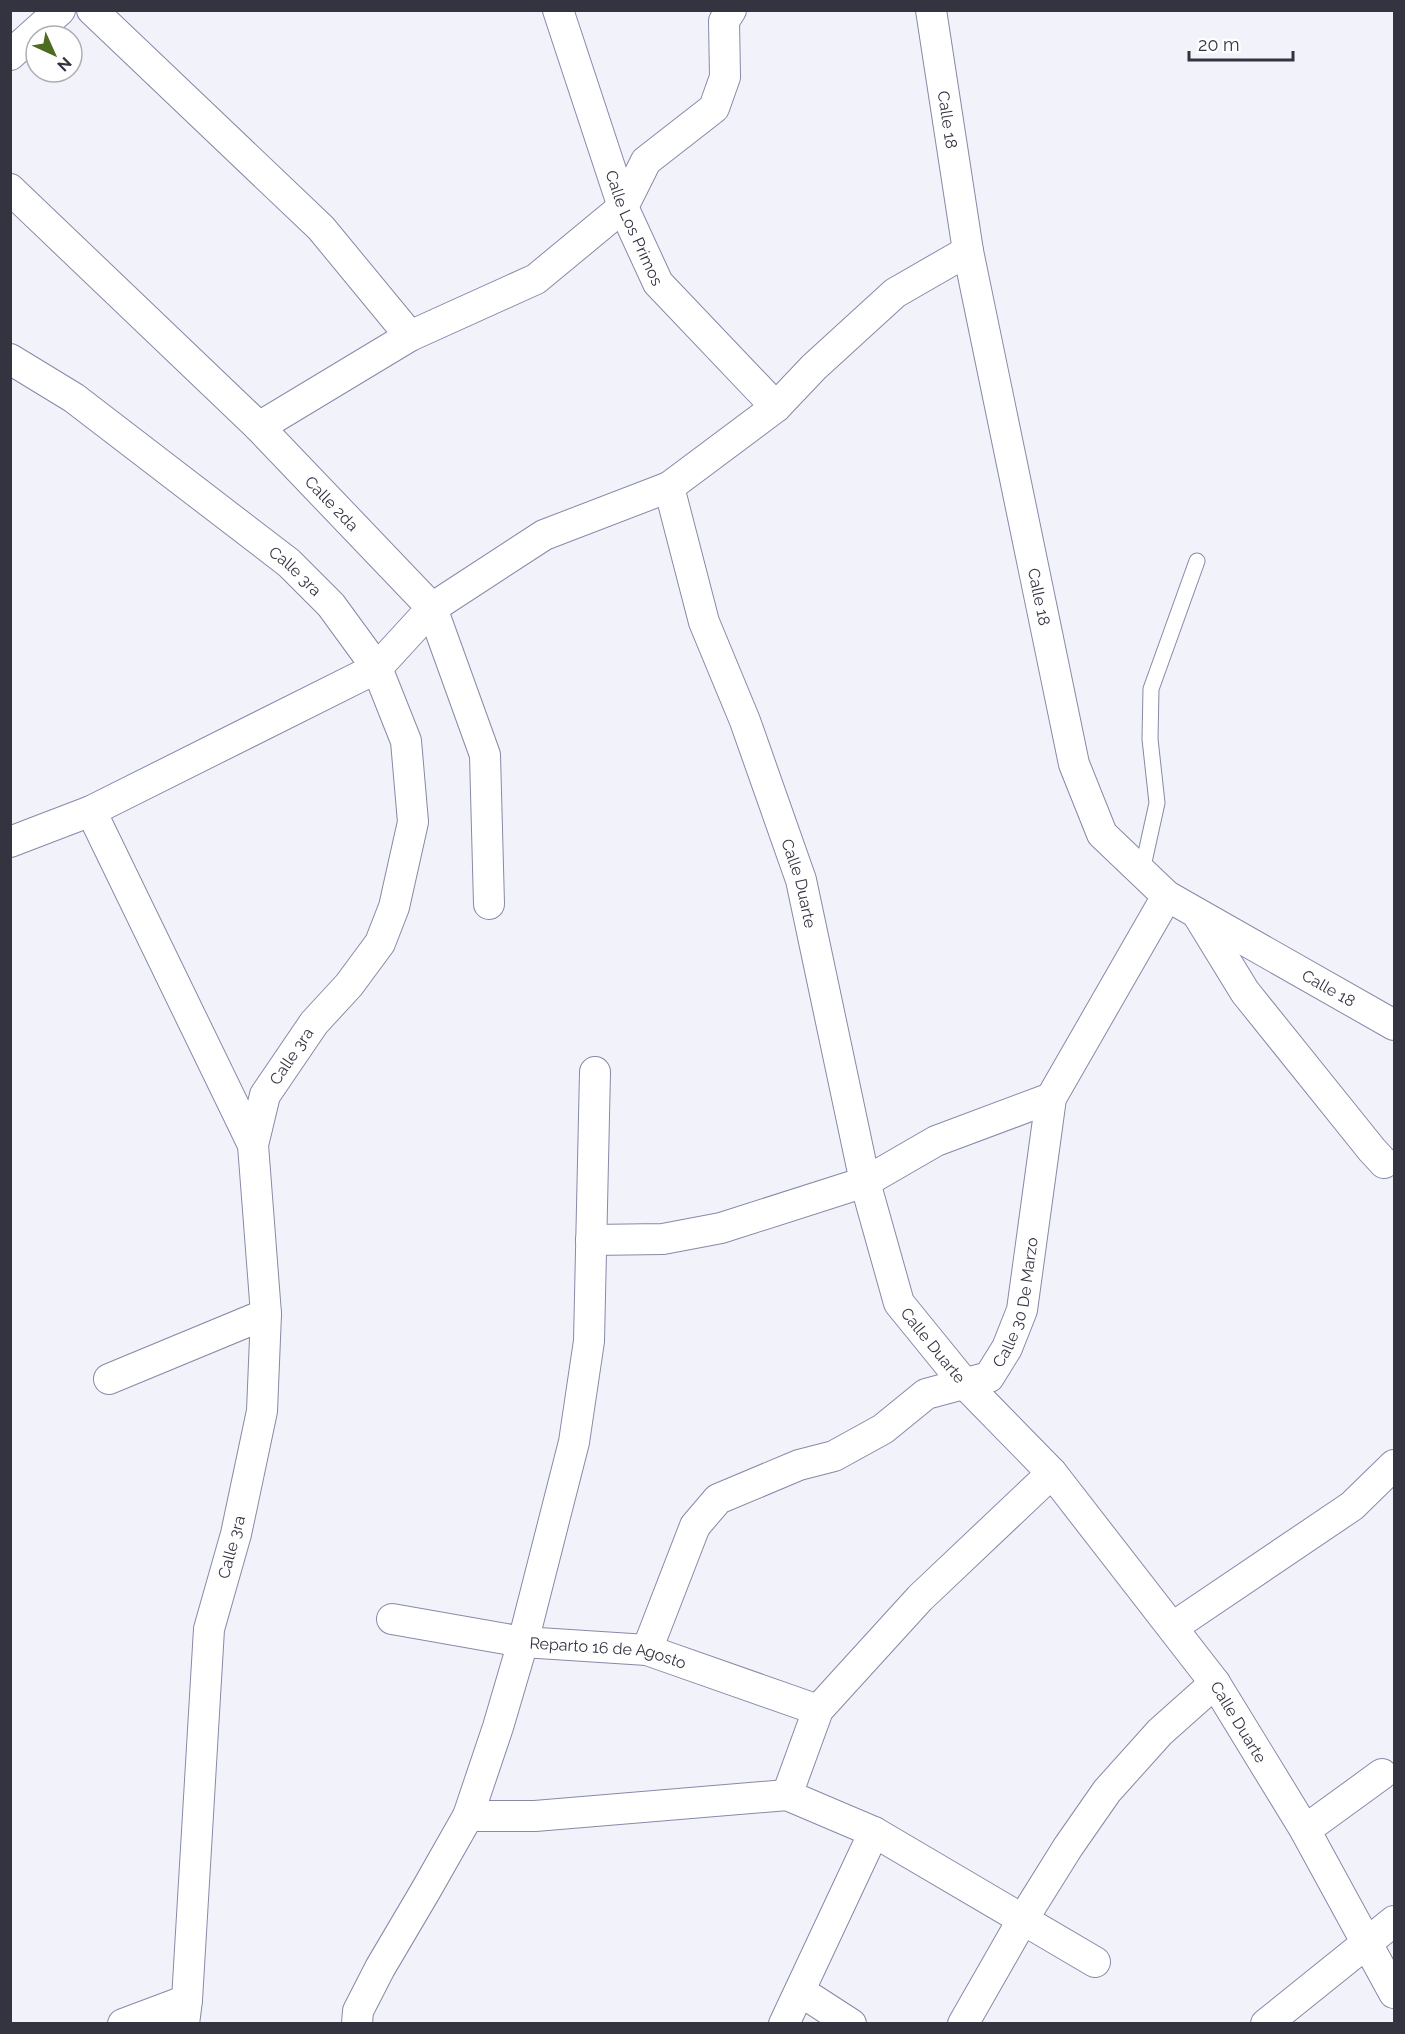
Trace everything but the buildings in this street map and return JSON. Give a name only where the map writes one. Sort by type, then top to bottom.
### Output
[{"type":"street","points":[[10,55],[60,10]]},
{"type":"street","points":[[92,10],[321,228],[410,336]]},
{"type":"street","name":"Calle Los Primos","points":[[558,10],[623,207],[658,284],[776,407]]},
{"type":"street","points":[[259,427],[410,336],[536,279],[623,207],[646,161],[714,108],[725,77],[724,21],[730,10]]},
{"type":"street","name":"Calle 18","points":[[931,10],[968,251],[1074,764],[1102,834],[1167,896],[1395,1025]]},
{"type":"street","name":"Calle 2da","points":[[10,189],[259,427],[432,608],[485,755],[489,904]]},
{"type":"street","points":[[10,842],[91,811],[377,668],[432,608],[544,535],[669,487],[776,407],[814,367],[896,293],[968,251]]},
{"type":"street","name":"Calle 3ra","points":[[10,359],[74,398],[289,563],[331,605],[377,668],[406,741],[413,822],[394,907],[380,943],[349,985],[314,1023],[265,1095],[253,1145],[267,1314],[262,1411],[236,1534],[209,1629],[186,2012]]},
{"type":"street","name":"Calle Duarte","points":[[669,487],[704,622],[745,721],[801,880],[866,1182],[899,1303],[964,1383],[1052,1473],[1215,1683],[1305,1830],[1395,1993]]},
{"type":"street","points":[[91,811],[253,1145]]},
{"type":"street","name":"Calle 30 De Marzo","points":[[647,1650],[695,1526],[718,1499],[799,1465],[834,1456],[883,1429],[926,1394],[989,1377],[1007,1347],[1022,1310],[1051,1098],[1167,896]]},
{"type":"street","points":[[1198,914],[1245,992],[1384,1162]]},
{"type":"street","points":[[357,2024],[358,2011],[380,1968],[468,1816],[523,1642],[574,1442],[589,1341],[596,1072]]},
{"type":"street","points":[[591,1240],[663,1239],[721,1228],[866,1182],[936,1141],[1051,1098]]},
{"type":"street","points":[[109,1379],[267,1314]]},
{"type":"street","points":[[1173,1627],[1352,1506],[1395,1465]]},
{"type":"street","points":[[787,1795],[818,1710],[920,1598],[1052,1473]]},
{"type":"street","name":"Reparto 16 de Agosto","points":[[392,1619],[523,1642],[647,1650],[818,1710]]},
{"type":"street","points":[[963,2024],[1023,1919],[1068,1847],[1107,1791],[1160,1732],[1215,1683]]},
{"type":"street","points":[[1305,1830],[1382,1774]]},
{"type":"street","points":[[468,1816],[535,1816],[787,1795],[874,1832],[1095,1962]]},
{"type":"street","points":[[784,2024],[874,1832]]},
{"type":"street","points":[[1266,2024],[1395,1922]]},
{"type":"street","points":[[800,1991],[851,2024]]},
{"type":"street","points":[[123,2024],[186,2012]]},
{"type":"lane","points":[[1142,871],[1157,803],[1150,739],[1151,689],[1197,561]]}]
